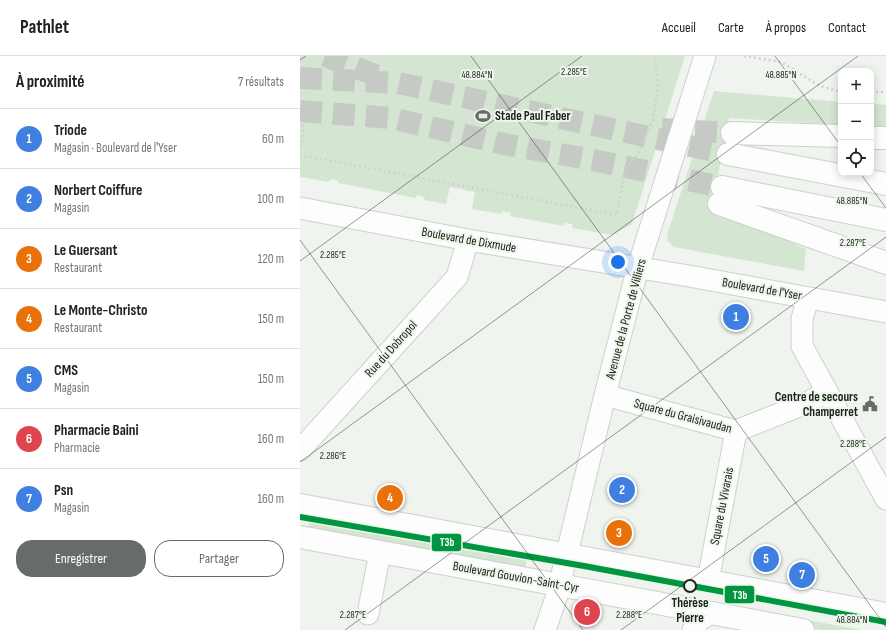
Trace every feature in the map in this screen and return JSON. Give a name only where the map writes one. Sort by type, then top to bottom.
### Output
[{"type":"main road","points":[[732,133],[838,136]]},
{"type":"main road","points":[[874,138],[886,138]]},
{"type":"main road","points":[[728,154],[886,184]]},
{"type":"main road","points":[[886,220],[720,196],[886,263]]},
{"type":"main road","points":[[300,505],[886,614]]},
{"type":"main road","name":"Boulevard Gouvion-Saint-Cyr","points":[[300,537],[803,630]]},
{"type":"street","name":"Avenue de la Porte de Villiers","points":[[545,630],[567,554],[605,395],[638,268],[705,56]]},
{"type":"street","name":"Boulevard de Dixmude","points":[[303,213],[638,268]]},
{"type":"street","name":"Rue du Dobropol","points":[[300,450],[457,277],[468,240]]},
{"type":"street","name":"Boulevard de l'Yser","points":[[638,268],[886,312]]},
{"type":"street","points":[[808,298],[802,319],[801,341],[826,392],[886,499]]},
{"type":"street","name":"Square du Graisivaudan","points":[[605,395],[736,431],[807,403],[826,392]]},
{"type":"street","name":"Square du Vivarais","points":[[715,582],[736,431]]},
{"type":"street","points":[[715,582],[730,540]]},
{"type":"street","points":[[368,614],[380,552]]},
{"type":"street","points":[[693,630],[700,619],[712,613]]},
{"type":"path","points":[[300,155],[617,215],[625,170],[639,152],[653,119],[658,84],[655,56]]},
{"type":"path","points":[[744,56],[781,62],[820,86],[838,91]]},
{"type":"path","points":[[874,92],[886,92]]},
{"type":"path","points":[[300,121],[304,127],[300,149]]},
{"type":"green space","name":"Stade Paul Faber","points":[[300,56],[685,56],[632,224],[613,235],[572,228],[573,224],[565,223],[564,226],[510,216],[511,213],[502,211],[502,214],[472,209],[475,192],[450,187],[446,204],[424,200],[425,197],[417,195],[416,198],[338,183],[338,180],[330,179],[329,182],[301,177],[300,179]]},
{"type":"green space","points":[[714,91],[838,102],[838,125],[729,118],[712,208],[806,249],[804,271],[674,247],[668,241],[667,235]]},
{"type":"green space","points":[[874,104],[886,105],[886,129],[874,127]]},
{"type":"green space","points":[[311,510],[528,551],[524,575],[307,535]]},
{"type":"green space","points":[[731,606],[862,630],[821,630],[730,613]]},
{"type":"tunnel","points":[[325,56],[378,76]]},
{"type":"tunnel","points":[[300,78],[398,83],[728,154]]},
{"type":"tunnel","points":[[300,111],[391,118],[504,144],[593,160],[722,187]]},
{"type":"tunnel","points":[[662,129],[732,133]]},
{"type":"transit line","name":"T3b","points":[[300,517],[584,566],[886,622]]},
{"type":"place","name":"Stade Paul Faber","points":[[483,116]]},
{"type":"place","name":"Triode","points":[[736,317]]},
{"type":"place","name":"Centre de secours Champerret","points":[[870,404]]},
{"type":"place","name":"Norbert Coiffure","points":[[622,490]]},
{"type":"place","name":"Le Monte-Christo","points":[[390,498]]},
{"type":"place","name":"Le Guersant","points":[[619,533]]},
{"type":"place","name":"CMS","points":[[766,559]]},
{"type":"place","name":"Psn","points":[[802,575]]},
{"type":"place","name":"Thérèse Pierre","points":[[690,586]]},
{"type":"place","name":"Pharmacie Baini","points":[[587,612]]}]
